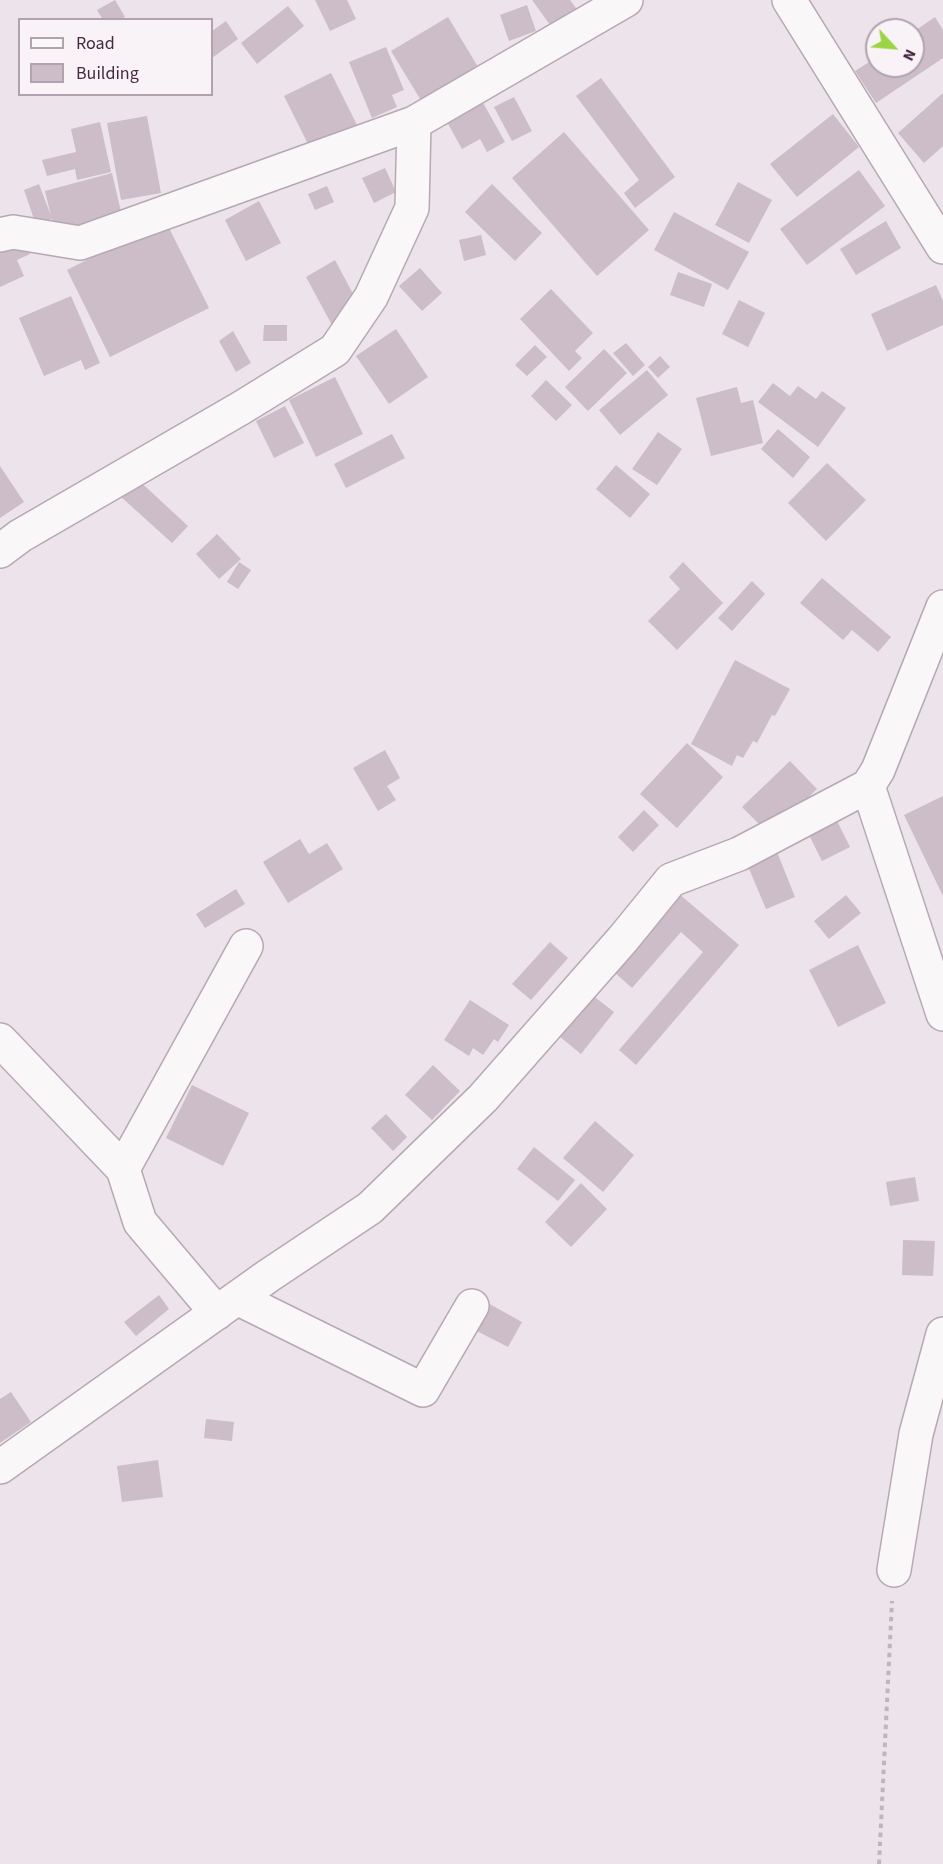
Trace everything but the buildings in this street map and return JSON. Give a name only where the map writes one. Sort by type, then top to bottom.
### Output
[{"type":"street","points":[[0,235],[13,232],[80,243],[414,123],[626,0]]},
{"type":"street","points":[[789,0],[943,247]]},
{"type":"street","points":[[0,551],[20,536],[241,408],[335,350],[371,297],[412,208],[414,123]]},
{"type":"street","points":[[0,1467],[370,1208],[483,1098],[623,939],[671,880],[739,854],[868,786],[878,770],[943,607]]},
{"type":"street","points":[[868,786],[943,1014]]},
{"type":"street","points":[[123,1170],[246,946]]},
{"type":"street","points":[[0,1040],[123,1170],[140,1222],[227,1306],[423,1390],[472,1306]]},
{"type":"street","points":[[894,1570],[916,1434],[943,1334]]},
{"type":"path","points":[[879,1864],[894,1570]]}]
